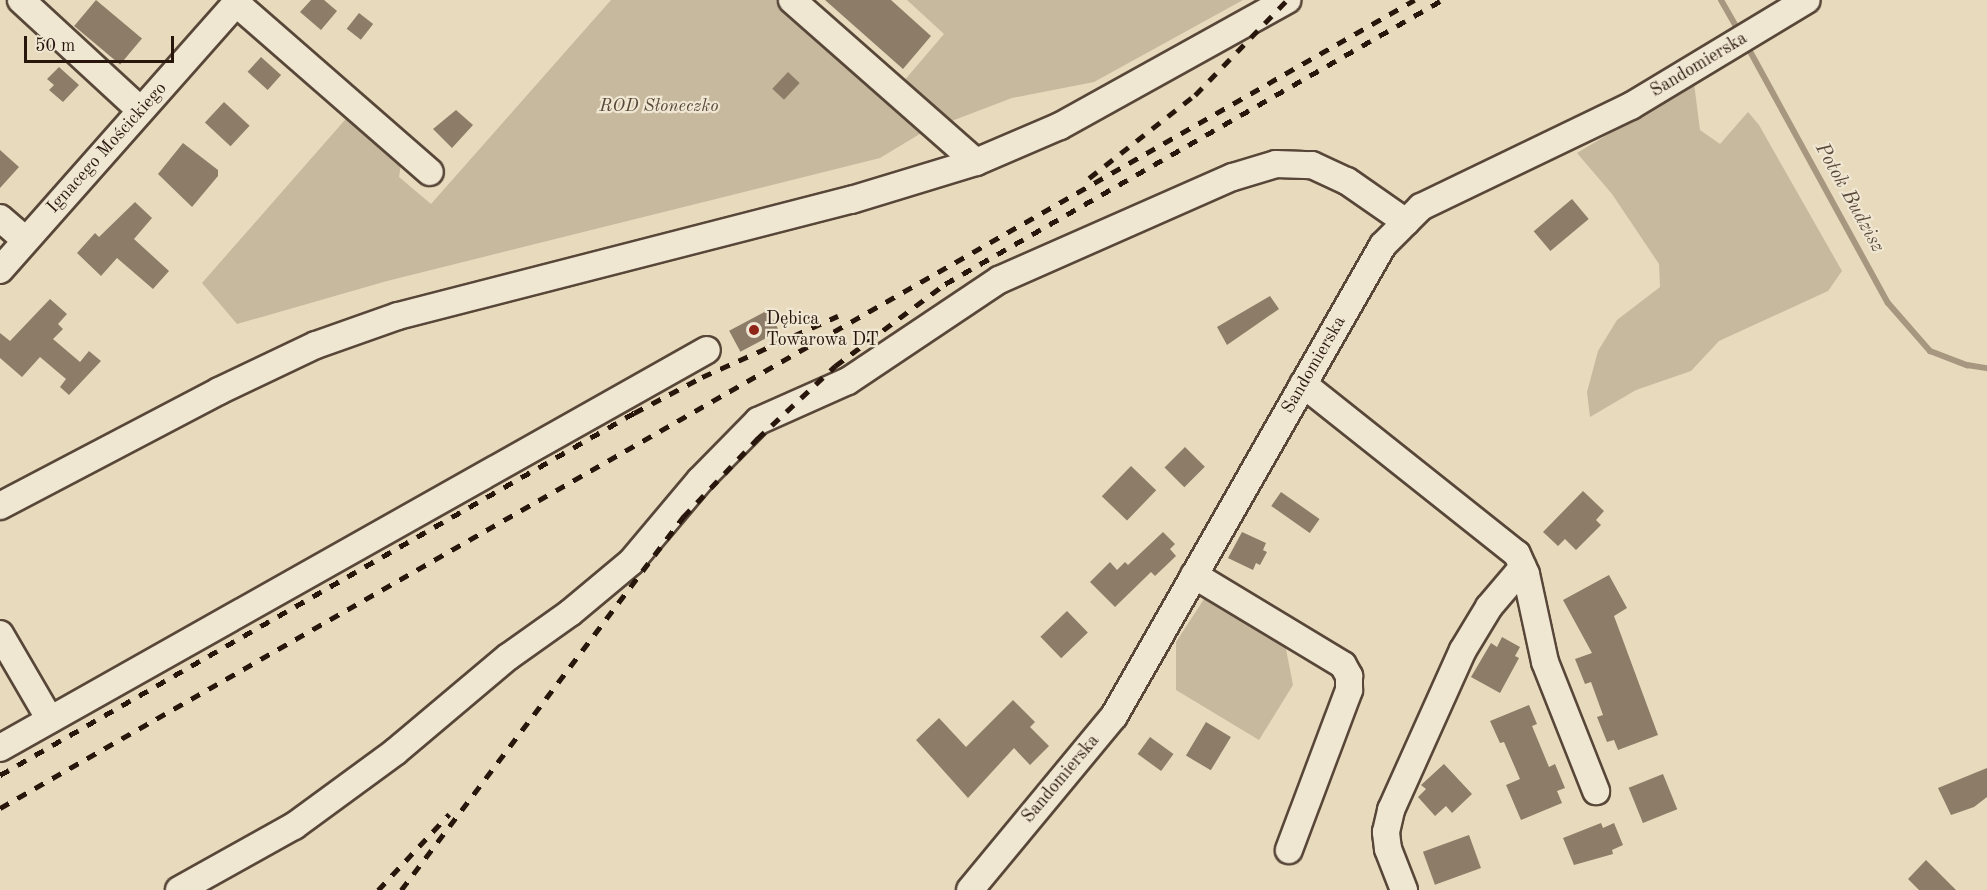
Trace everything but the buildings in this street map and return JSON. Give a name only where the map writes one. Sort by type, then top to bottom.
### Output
[{"type":"street","points":[[21,0],[140,110]]},
{"type":"street","points":[[792,0],[976,162]]},
{"type":"street","points":[[0,506],[219,391],[316,345],[398,316],[861,198],[976,162],[1060,126],[1287,0]]},
{"type":"street","name":"Sandomierska","points":[[970,890],[1114,716],[1383,245],[1421,207],[1631,106],[1807,0]]},
{"type":"street","points":[[238,2],[430,172]]},
{"type":"street","name":"Ignacego Mościckiego","points":[[0,270],[238,2]]},
{"type":"street","points":[[179,890],[294,826],[396,752],[507,657],[570,613],[631,562],[700,480],[758,421],[848,381],[999,280],[1233,177],[1276,164],[1312,165],[1347,181],[1406,222]]},
{"type":"street","points":[[0,218],[25,240]]},
{"type":"street","points":[[0,748],[706,350]]},
{"type":"street","points":[[1303,384],[1517,554],[1523,567],[1545,662],[1596,791]]},
{"type":"street","points":[[1404,890],[1388,849],[1386,832],[1391,810],[1463,650],[1489,607],[1523,567]]},
{"type":"street","points":[[1194,575],[1343,665],[1349,676],[1349,690],[1289,850]]},
{"type":"street","points":[[0,634],[50,720]]},
{"type":"green space","name":"ROD Słoneczko","points":[[611,0],[777,0],[928,129],[880,158],[387,281],[237,324],[202,283],[351,113],[402,157],[399,177],[431,204]]},
{"type":"green space","points":[[907,0],[1243,0],[1094,82],[1012,98],[949,122],[903,82],[944,34]]},
{"type":"green space","points":[[1694,83],[1700,130],[1720,144],[1748,112],[1759,125],[1842,271],[1828,291],[1719,341],[1691,371],[1636,390],[1590,417],[1587,392],[1598,351],[1617,320],[1660,287],[1659,264],[1612,194],[1577,153]]},
{"type":"green space","points":[[1206,596],[1284,639],[1293,685],[1259,740],[1176,690],[1176,642]]},
{"type":"waterway","name":"Potok Budzisz","points":[[1721,0],[1741,35]]},
{"type":"waterway","name":"Potok Budzisz","points":[[1746,44],[1888,303],[1930,351],[1967,365],[1987,368]]},
{"type":"railway","points":[[1089,178],[1195,95],[1287,0]]},
{"type":"railway","points":[[0,808],[1414,0]]},
{"type":"railway","points":[[401,890],[683,517],[757,439],[835,366],[945,284],[1442,0]]},
{"type":"railway","points":[[0,775],[634,413],[702,377],[838,316]]},
{"type":"railway","points":[[378,890],[449,814]]},
{"type":"place","name":"Dębica Towarowa DT","points":[[754,330]]}]
